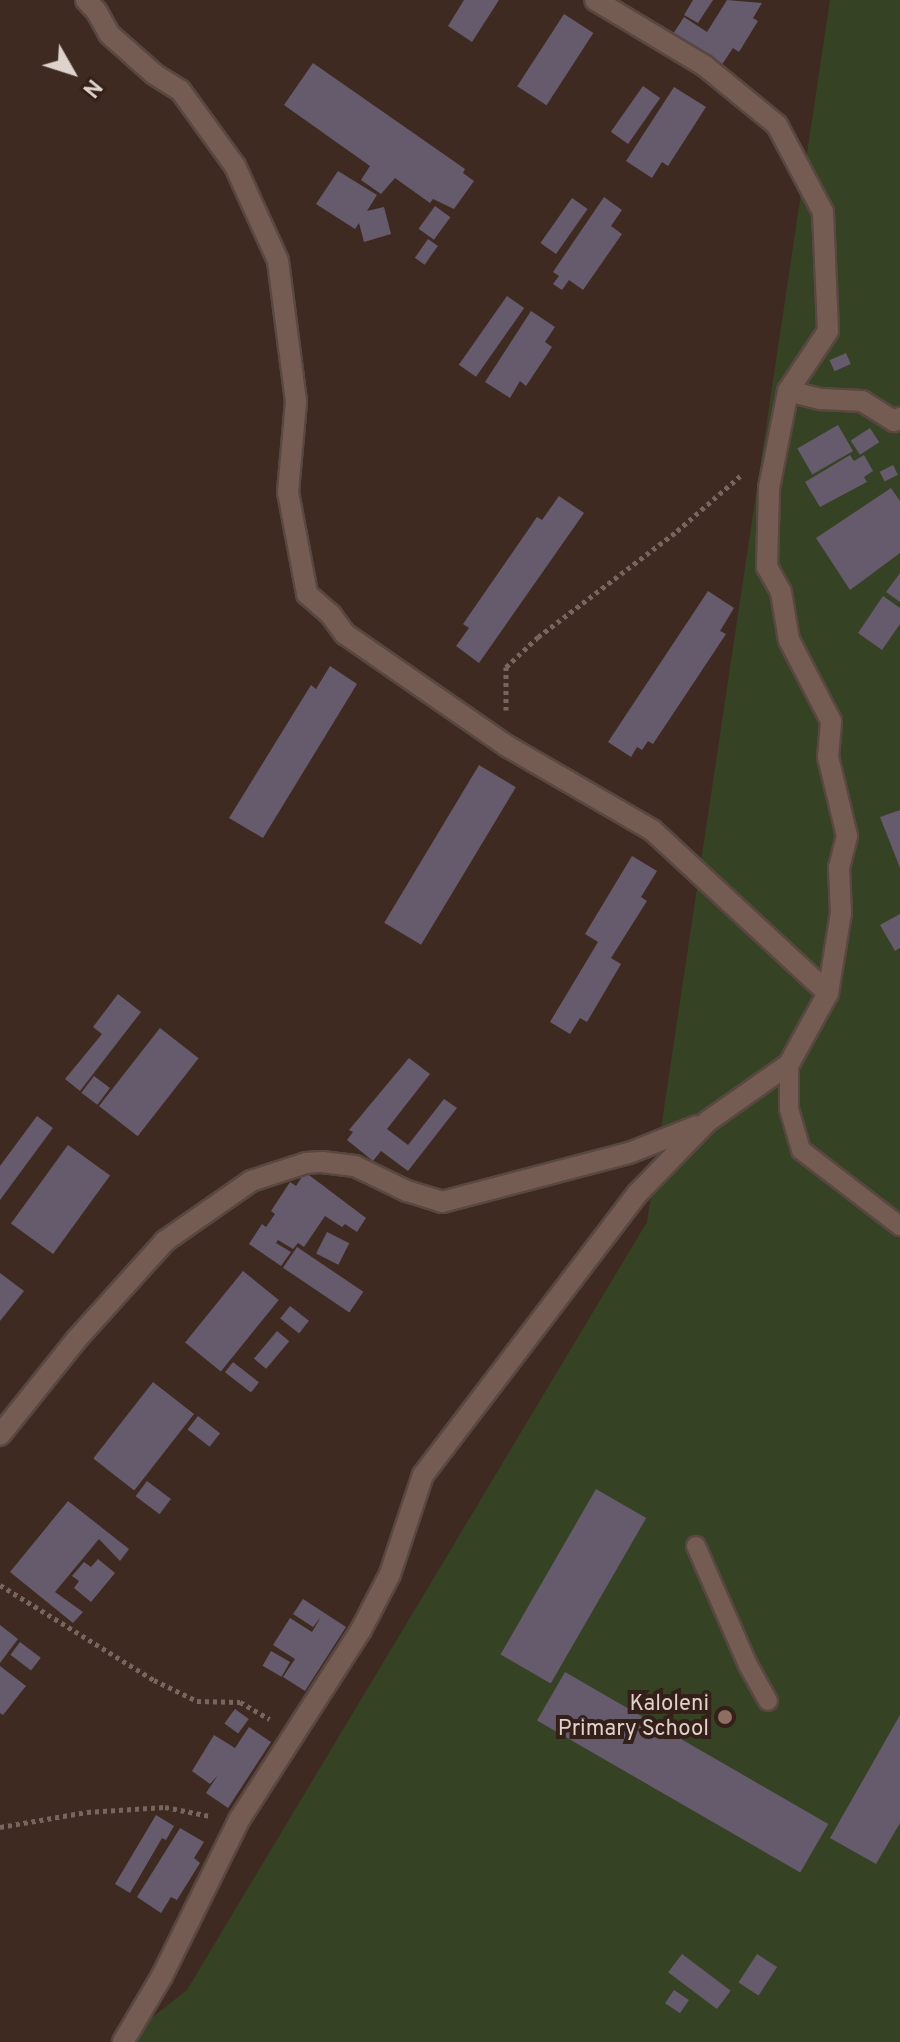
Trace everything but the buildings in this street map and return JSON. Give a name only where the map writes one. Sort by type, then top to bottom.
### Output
[{"type":"street","points":[[86,0],[109,34],[131,55],[180,90],[235,166],[278,261],[296,402],[288,492],[307,594],[331,615],[345,634],[507,746],[652,830],[828,993]]},
{"type":"street","points":[[123,2042],[162,1976],[239,1820],[361,1630],[390,1574],[423,1475],[638,1193],[708,1121],[789,1064],[828,993],[841,913],[839,868],[847,836],[828,757],[831,721],[789,640],[781,592],[767,567],[769,488],[774,447],[788,391],[828,331],[823,212],[777,125],[705,66],[595,0]]},
{"type":"street","points":[[788,391],[821,399],[862,401],[894,421],[900,418]]},
{"type":"street","points":[[0,1435],[58,1367],[76,1340],[165,1241],[251,1181],[306,1163],[333,1163],[355,1166],[407,1191],[442,1202],[629,1153],[708,1121]]},
{"type":"lane","points":[[789,1064],[789,1109],[801,1150],[900,1226]]},
{"type":"lane","points":[[696,1546],[748,1665],[768,1701]]},
{"type":"path","points":[[507,746],[506,667],[546,630],[677,531],[774,447]]},
{"type":"path","points":[[0,1585],[154,1680],[197,1701],[240,1702],[293,1737]]},
{"type":"path","points":[[0,1827],[87,1812],[165,1807],[239,1820]]},
{"type":"green space","points":[[830,0],[900,0],[900,2042],[121,2042],[187,1990],[647,1222]]},
{"type":"place","name":"Kaloleni Primary School","points":[[725,1717]]}]
